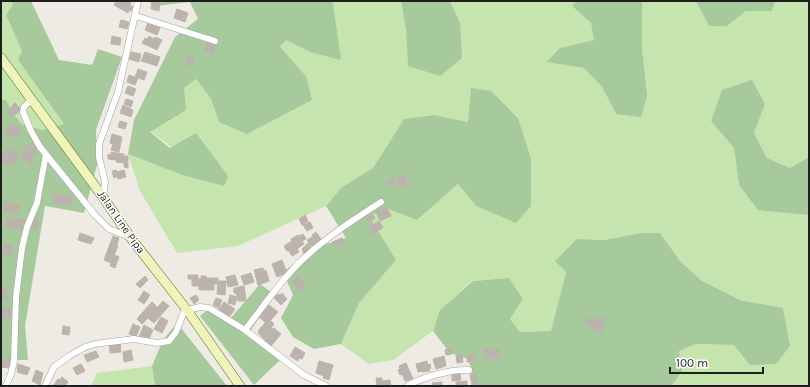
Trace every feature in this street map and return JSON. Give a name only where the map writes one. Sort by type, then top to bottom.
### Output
[{"type":"main road","name":"Jalan Line Pipa","points":[[1,58],[103,197],[130,237],[186,309],[240,386]]},
{"type":"street","points":[[103,197],[105,182],[99,157],[99,144],[118,92],[136,16],[138,1]]},
{"type":"street","points":[[136,16],[214,41]]},
{"type":"street","points":[[32,99],[24,107],[24,116],[35,139],[100,220],[110,229],[130,237]]},
{"type":"street","points":[[6,386],[14,361],[16,296],[22,248],[27,227],[37,203],[46,154]]},
{"type":"street","points":[[245,330],[275,291],[301,261],[336,232],[381,202]]},
{"type":"street","points":[[45,386],[54,367],[85,347],[95,344],[134,339],[157,343],[169,341],[176,332],[186,309],[200,307],[209,308],[245,330],[304,375],[326,386]]},
{"type":"street","points":[[407,386],[415,382],[451,371],[469,370]]},
{"type":"green space","points":[[1,1],[10,1],[13,4],[6,15],[22,51],[18,60],[64,124],[42,130],[22,124],[14,115],[6,100],[1,100]]},
{"type":"green space","points":[[10,1],[31,1],[59,60],[92,65],[98,49],[122,57],[96,130],[97,165],[84,213],[45,206],[25,326],[28,360],[1,360],[1,100],[6,100],[14,115],[22,124],[42,130],[64,124],[18,60],[22,51],[6,15],[13,4]]},
{"type":"green space","points":[[149,1],[330,1],[333,3],[341,60],[310,52],[286,40],[280,47],[306,76],[312,100],[247,134],[219,122],[211,99],[196,79],[184,88],[186,110],[150,132],[170,148],[196,133],[228,176],[224,186],[182,175],[128,154],[134,120],[175,37],[198,19],[190,2],[155,6]]},
{"type":"green space","points":[[330,1],[401,1],[406,30],[408,66],[460,23],[450,1],[576,1],[572,6],[591,23],[595,40],[560,48],[546,62],[584,68],[602,87],[616,114],[642,49],[642,1],[696,1],[709,26],[727,26],[746,11],[772,11],[775,1],[809,1],[809,157],[790,168],[767,158],[754,133],[765,104],[711,121],[734,148],[739,185],[758,209],[809,214],[809,386],[665,386],[672,385],[679,351],[696,344],[734,345],[783,308],[740,300],[702,281],[680,261],[660,233],[641,233],[604,240],[577,239],[566,272],[551,331],[520,332],[510,319],[523,299],[509,278],[472,281],[440,310],[433,331],[393,360],[369,364],[341,344],[359,303],[396,260],[369,216],[388,209],[417,220],[458,184],[476,206],[531,158],[518,118],[491,91],[468,122],[434,115],[404,119],[373,168],[342,187],[326,206],[238,246],[177,253],[140,191],[128,154],[182,175],[224,186],[150,131],[184,88],[196,79],[211,99],[219,122],[306,76],[280,48],[286,40],[310,52],[333,3]]},
{"type":"green space","points":[[401,1],[450,1],[460,23],[462,58],[440,76],[408,66],[406,30]]},
{"type":"green space","points":[[576,1],[642,1],[642,49],[647,96],[641,117],[616,114],[602,87],[584,68],[546,62],[560,48],[594,40],[591,23],[572,6]]},
{"type":"green space","points":[[696,1],[775,1],[772,11],[746,11],[727,26],[709,26]]},
{"type":"green space","points":[[752,80],[765,104],[754,133],[767,158],[790,168],[809,157],[808,215],[758,210],[739,185],[734,148],[711,121],[722,90]]},
{"type":"green space","points":[[471,88],[491,91],[518,118],[531,158],[531,206],[516,223],[476,206],[458,184],[417,220],[388,209],[369,216],[396,260],[359,303],[341,344],[314,349],[293,337],[281,318],[293,295],[283,272],[317,247],[346,238],[326,206],[342,187],[373,168],[404,119],[434,115],[468,122]]},
{"type":"green space","points":[[641,233],[660,233],[680,261],[702,281],[740,300],[783,308],[790,346],[776,364],[750,365],[734,345],[696,344],[679,351],[682,371],[672,385],[477,386],[468,359],[450,353],[433,331],[440,310],[473,281],[509,278],[523,299],[510,319],[520,332],[551,331],[566,272],[555,261],[577,239],[604,240]]},
{"type":"green space","points":[[260,284],[275,295],[250,331],[280,360],[254,385],[200,316],[210,308],[230,319]]},
{"type":"green space","points":[[177,323],[227,386],[155,386],[152,366],[163,340]]},
{"type":"green space","points":[[152,366],[155,386],[91,386],[97,373]]},
{"type":"building","points":[[116,1],[130,1],[130,5],[133,7],[131,11],[129,10],[128,13],[114,5]]},
{"type":"building","points":[[152,1],[160,3],[159,11],[151,9]]},
{"type":"building","points":[[177,9],[188,13],[185,22],[174,18]]},
{"type":"building","points":[[121,20],[129,22],[127,29],[119,27]]},
{"type":"building","points":[[148,23],[160,28],[157,35],[145,30]]},
{"type":"building","points":[[112,36],[121,38],[120,45],[111,44]]},
{"type":"building","points":[[149,36],[154,39],[155,37],[162,40],[157,50],[142,43],[145,38],[148,39]]},
{"type":"building","points":[[207,43],[215,45],[213,53],[205,51]]},
{"type":"building","points":[[131,52],[141,54],[139,62],[129,59]]},
{"type":"building","points":[[145,52],[154,55],[151,64],[141,61]]},
{"type":"building","points":[[154,55],[160,57],[157,66],[151,64]]},
{"type":"building","points":[[187,56],[194,58],[192,66],[185,64]]},
{"type":"building","points":[[138,69],[147,72],[144,80],[135,77]]},
{"type":"building","points":[[129,75],[138,78],[135,85],[127,82]]},
{"type":"building","points":[[128,86],[136,89],[133,96],[125,93]]},
{"type":"building","points":[[126,99],[133,101],[131,107],[124,104]]},
{"type":"building","points":[[15,103],[21,110],[12,117],[7,111]]},
{"type":"building","points":[[123,105],[133,110],[131,117],[120,113]]},
{"type":"building","points":[[120,121],[127,123],[125,129],[118,127]]},
{"type":"building","points":[[9,124],[21,128],[18,138],[5,134]]},
{"type":"building","points":[[112,134],[122,137],[119,152],[111,150],[113,144],[110,143]]},
{"type":"building","points":[[32,143],[37,152],[31,159],[33,160],[30,164],[21,156],[25,151],[23,150],[28,144],[30,145]]},
{"type":"building","points":[[6,149],[19,153],[13,167],[1,162]]},
{"type":"building","points":[[111,152],[117,153],[116,160],[108,159],[108,154],[111,155]]},
{"type":"building","points":[[117,153],[124,154],[123,163],[116,162]]},
{"type":"building","points":[[124,156],[128,156],[128,168],[124,167]]},
{"type":"building","points":[[116,170],[118,176],[114,178],[112,171]]},
{"type":"building","points":[[124,170],[126,177],[118,179],[116,172]]},
{"type":"building","points":[[404,175],[408,185],[400,188],[396,178]]},
{"type":"building","points":[[393,178],[395,184],[389,186],[387,180]]},
{"type":"building","points":[[54,193],[72,196],[71,206],[52,203]]},
{"type":"building","points":[[5,202],[20,205],[18,214],[4,211]]},
{"type":"building","points":[[381,208],[386,218],[380,221],[376,211]]},
{"type":"building","points":[[387,208],[391,216],[386,218],[382,210]]},
{"type":"building","points":[[372,214],[375,218],[369,223],[366,218]]},
{"type":"building","points":[[305,215],[308,221],[302,225],[299,219]]},
{"type":"building","points":[[8,217],[17,219],[14,229],[5,226]]},
{"type":"building","points":[[18,218],[28,221],[25,230],[15,228]]},
{"type":"building","points":[[34,219],[39,220],[37,229],[32,228]]},
{"type":"building","points":[[379,221],[383,228],[372,234],[368,228]]},
{"type":"building","points":[[310,222],[313,228],[307,231],[303,225]]},
{"type":"building","points":[[316,232],[321,239],[317,243],[312,235]]},
{"type":"building","points":[[80,233],[94,238],[91,244],[78,240]]},
{"type":"building","points":[[303,234],[306,239],[302,241],[299,236]]},
{"type":"building","points":[[298,235],[304,244],[297,249],[291,239]]},
{"type":"building","points":[[113,236],[119,238],[118,246],[111,263],[104,260]]},
{"type":"building","points":[[312,237],[317,243],[311,246],[307,240]]},
{"type":"building","points":[[342,238],[344,243],[335,247],[332,242]]},
{"type":"building","points":[[292,241],[295,246],[287,251],[284,246]]},
{"type":"building","points":[[5,243],[13,245],[11,256],[3,254]]},
{"type":"building","points":[[308,243],[312,250],[304,254],[302,249]]},
{"type":"building","points":[[295,246],[299,252],[292,256],[288,250]]},
{"type":"building","points":[[114,255],[119,257],[115,268],[110,266]]},
{"type":"building","points":[[282,260],[287,273],[277,277],[272,264]]},
{"type":"building","points":[[263,268],[264,271],[266,270],[269,281],[258,285],[254,270]]},
{"type":"building","points":[[251,273],[254,282],[244,285],[241,276]]},
{"type":"building","points":[[188,275],[198,275],[198,279],[188,279]]},
{"type":"building","points":[[235,275],[238,285],[228,287],[226,277]]},
{"type":"building","points":[[145,276],[148,280],[140,288],[136,284]]},
{"type":"building","points":[[201,276],[206,276],[206,290],[199,290],[199,286],[192,286],[192,279],[201,279]]},
{"type":"building","points":[[299,276],[306,288],[299,292],[292,281]]},
{"type":"building","points":[[206,278],[218,278],[218,284],[206,284]]},
{"type":"building","points":[[218,281],[226,281],[225,295],[217,294]]},
{"type":"building","points":[[206,284],[214,284],[214,290],[206,290]]},
{"type":"building","points":[[244,286],[245,292],[234,293],[234,288]]},
{"type":"building","points":[[1,289],[8,289],[7,299],[1,299]]},
{"type":"building","points":[[144,291],[150,295],[144,304],[138,300]]},
{"type":"building","points":[[245,292],[246,301],[238,301],[236,293]]},
{"type":"building","points":[[282,293],[287,299],[281,305],[274,298],[278,294],[280,295]]},
{"type":"building","points":[[196,295],[199,300],[194,304],[190,298]]},
{"type":"building","points":[[230,295],[237,297],[235,305],[228,303]]},
{"type":"building","points":[[216,298],[222,300],[219,308],[213,305]]},
{"type":"building","points":[[163,301],[169,306],[154,323],[148,318]]},
{"type":"building","points":[[152,302],[157,307],[148,318],[142,313]]},
{"type":"building","points":[[224,302],[235,309],[230,316],[219,310]]},
{"type":"building","points":[[269,305],[278,312],[268,323],[266,323],[259,317]]},
{"type":"building","points":[[1,307],[11,309],[9,320],[1,318]]},
{"type":"building","points":[[142,313],[148,318],[142,324],[137,319]]},
{"type":"building","points":[[596,316],[605,319],[601,332],[592,330],[593,326],[586,324],[587,318],[595,320]]},
{"type":"building","points":[[161,317],[168,321],[162,333],[154,329]]},
{"type":"building","points":[[271,321],[274,324],[271,328],[273,329],[264,339],[258,331],[265,323],[269,324]]},
{"type":"building","points":[[133,324],[140,327],[136,337],[129,334]]},
{"type":"building","points":[[144,325],[153,330],[148,341],[139,337]]},
{"type":"building","points":[[63,326],[70,327],[69,335],[62,334]]},
{"type":"building","points":[[274,328],[281,334],[271,346],[264,341]]},
{"type":"building","points":[[120,342],[121,352],[110,353],[109,344]]},
{"type":"building","points":[[295,347],[305,353],[302,359],[299,358],[298,361],[290,356]]},
{"type":"building","points":[[451,348],[452,354],[446,355],[445,350]]},
{"type":"building","points":[[484,349],[499,349],[499,358],[484,358]]},
{"type":"building","points":[[131,350],[133,360],[124,362],[123,352]]},
{"type":"building","points":[[96,351],[99,357],[87,362],[84,355]]},
{"type":"building","points":[[462,354],[463,362],[457,363],[456,355]]},
{"type":"building","points":[[467,355],[475,355],[475,362],[467,362]]},
{"type":"building","points":[[444,356],[446,366],[436,369],[433,359]]},
{"type":"building","points":[[1,359],[10,360],[10,368],[1,367]]},
{"type":"building","points":[[319,361],[333,365],[329,380],[316,373]]},
{"type":"building","points":[[427,361],[428,365],[430,364],[430,371],[418,372],[416,364]]},
{"type":"building","points":[[406,363],[413,379],[405,381],[402,374],[400,375],[398,370],[400,369],[399,366]]},
{"type":"building","points":[[18,364],[30,368],[27,375],[17,372]]},
{"type":"building","points":[[81,364],[85,371],[77,375],[73,368]]},
{"type":"building","points":[[36,370],[43,373],[40,385],[32,381]]},
{"type":"building","points":[[460,373],[461,380],[452,381],[452,374]]},
{"type":"building","points":[[476,373],[478,384],[472,385],[470,374]]},
{"type":"building","points":[[62,377],[68,382],[65,386],[53,386],[58,379],[60,380]]},
{"type":"building","points":[[376,378],[382,378],[382,386],[377,386]]},
{"type":"building","points":[[390,380],[391,386],[382,386],[382,381]]},
{"type":"building","points":[[467,381],[467,386],[456,386],[456,382]]},
{"type":"building","points":[[442,382],[442,386],[433,386],[432,383]]}]
